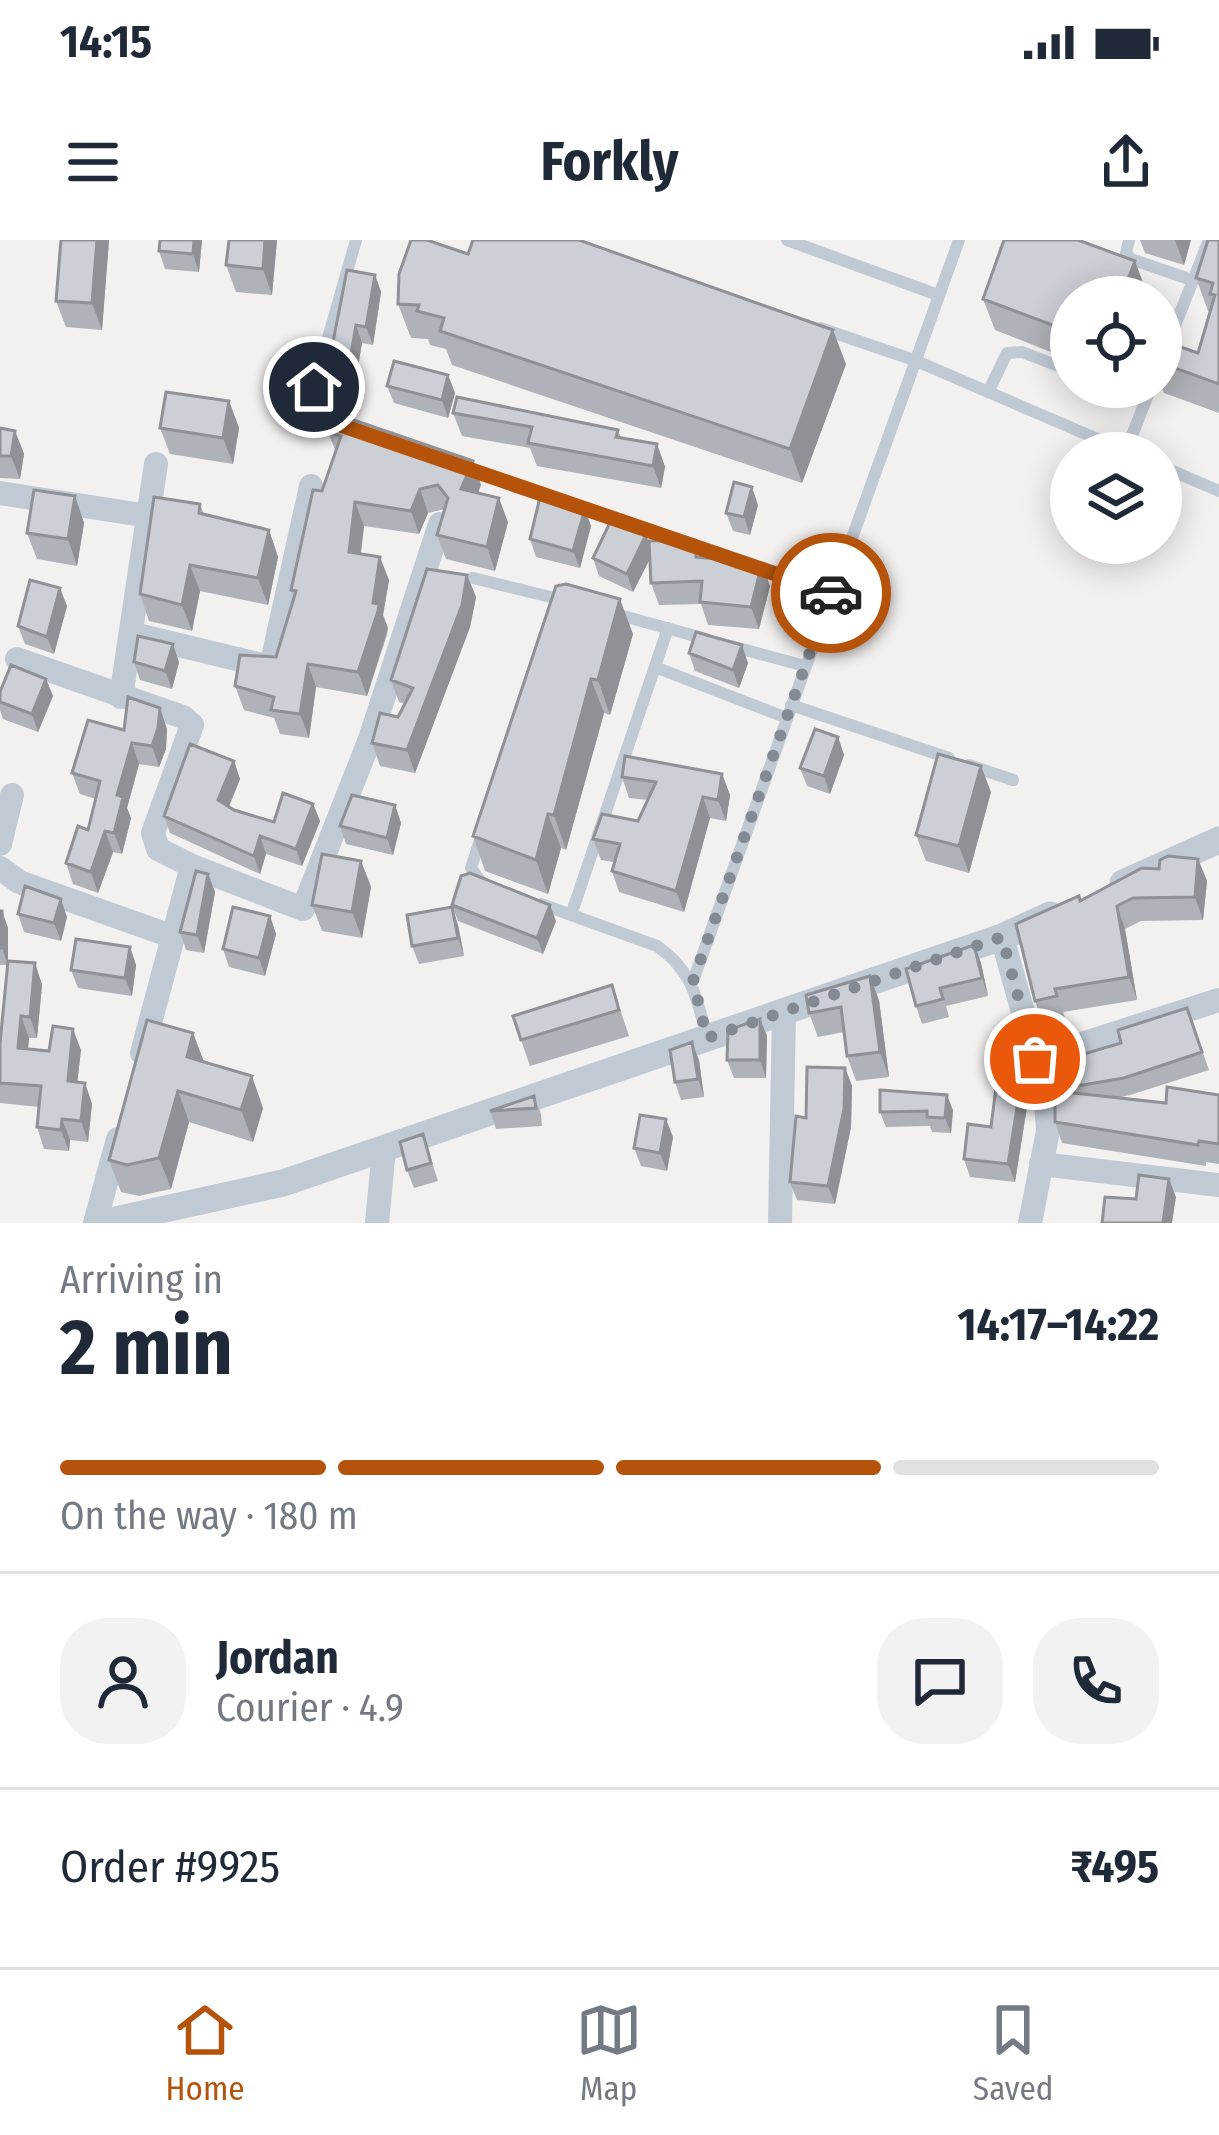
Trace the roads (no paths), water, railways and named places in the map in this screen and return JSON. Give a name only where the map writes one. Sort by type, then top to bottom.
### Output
[{"type":"street","points":[[121,697],[156,464]]},
{"type":"street","points":[[133,634],[266,665],[272,662],[310,486]]},
{"type":"street","points":[[0,493],[149,516]]},
{"type":"street","points":[[17,659],[183,717],[192,725],[193,735],[153,833],[158,850],[303,909],[370,739],[440,524]]},
{"type":"street","points":[[0,844],[12,795]]},
{"type":"street","points":[[126,1113],[99,1223],[284,1183],[1002,937],[1219,840]]},
{"type":"street","points":[[138,1069],[193,866]]},
{"type":"street","points":[[0,868],[19,882],[174,937]]},
{"type":"street","points":[[1002,937],[1035,1059],[1048,1131],[1030,1223]]},
{"type":"street","points":[[1035,1059],[1219,1000]]},
{"type":"street","points":[[780,1223],[784,1011]]},
{"type":"street","points":[[377,1223],[384,1148]]},
{"type":"street","points":[[1041,1164],[1219,1186]]},
{"type":"lane","points":[[356,240],[314,387],[322,414],[365,434]]},
{"type":"lane","points":[[787,240],[938,295]]},
{"type":"lane","points":[[693,981],[959,240]]},
{"type":"lane","points":[[1129,240],[1131,259],[1192,280]]},
{"type":"lane","points":[[1182,306],[1209,240]]},
{"type":"lane","points":[[802,322],[914,360],[1081,432]]},
{"type":"lane","points":[[988,392],[1006,353],[1022,352],[1050,363]]},
{"type":"lane","points":[[454,464],[832,591]]},
{"type":"lane","points":[[1182,475],[1219,491]]},
{"type":"lane","points":[[473,578],[586,606]]},
{"type":"lane","points":[[557,621],[565,600]]},
{"type":"lane","points":[[606,611],[805,666]]},
{"type":"lane","points":[[571,915],[668,628]]},
{"type":"lane","points":[[655,667],[1012,780]]},
{"type":"lane","points":[[490,812],[472,868],[475,878],[507,893]]},
{"type":"lane","points":[[528,900],[657,946],[693,981],[707,1038]]}]
